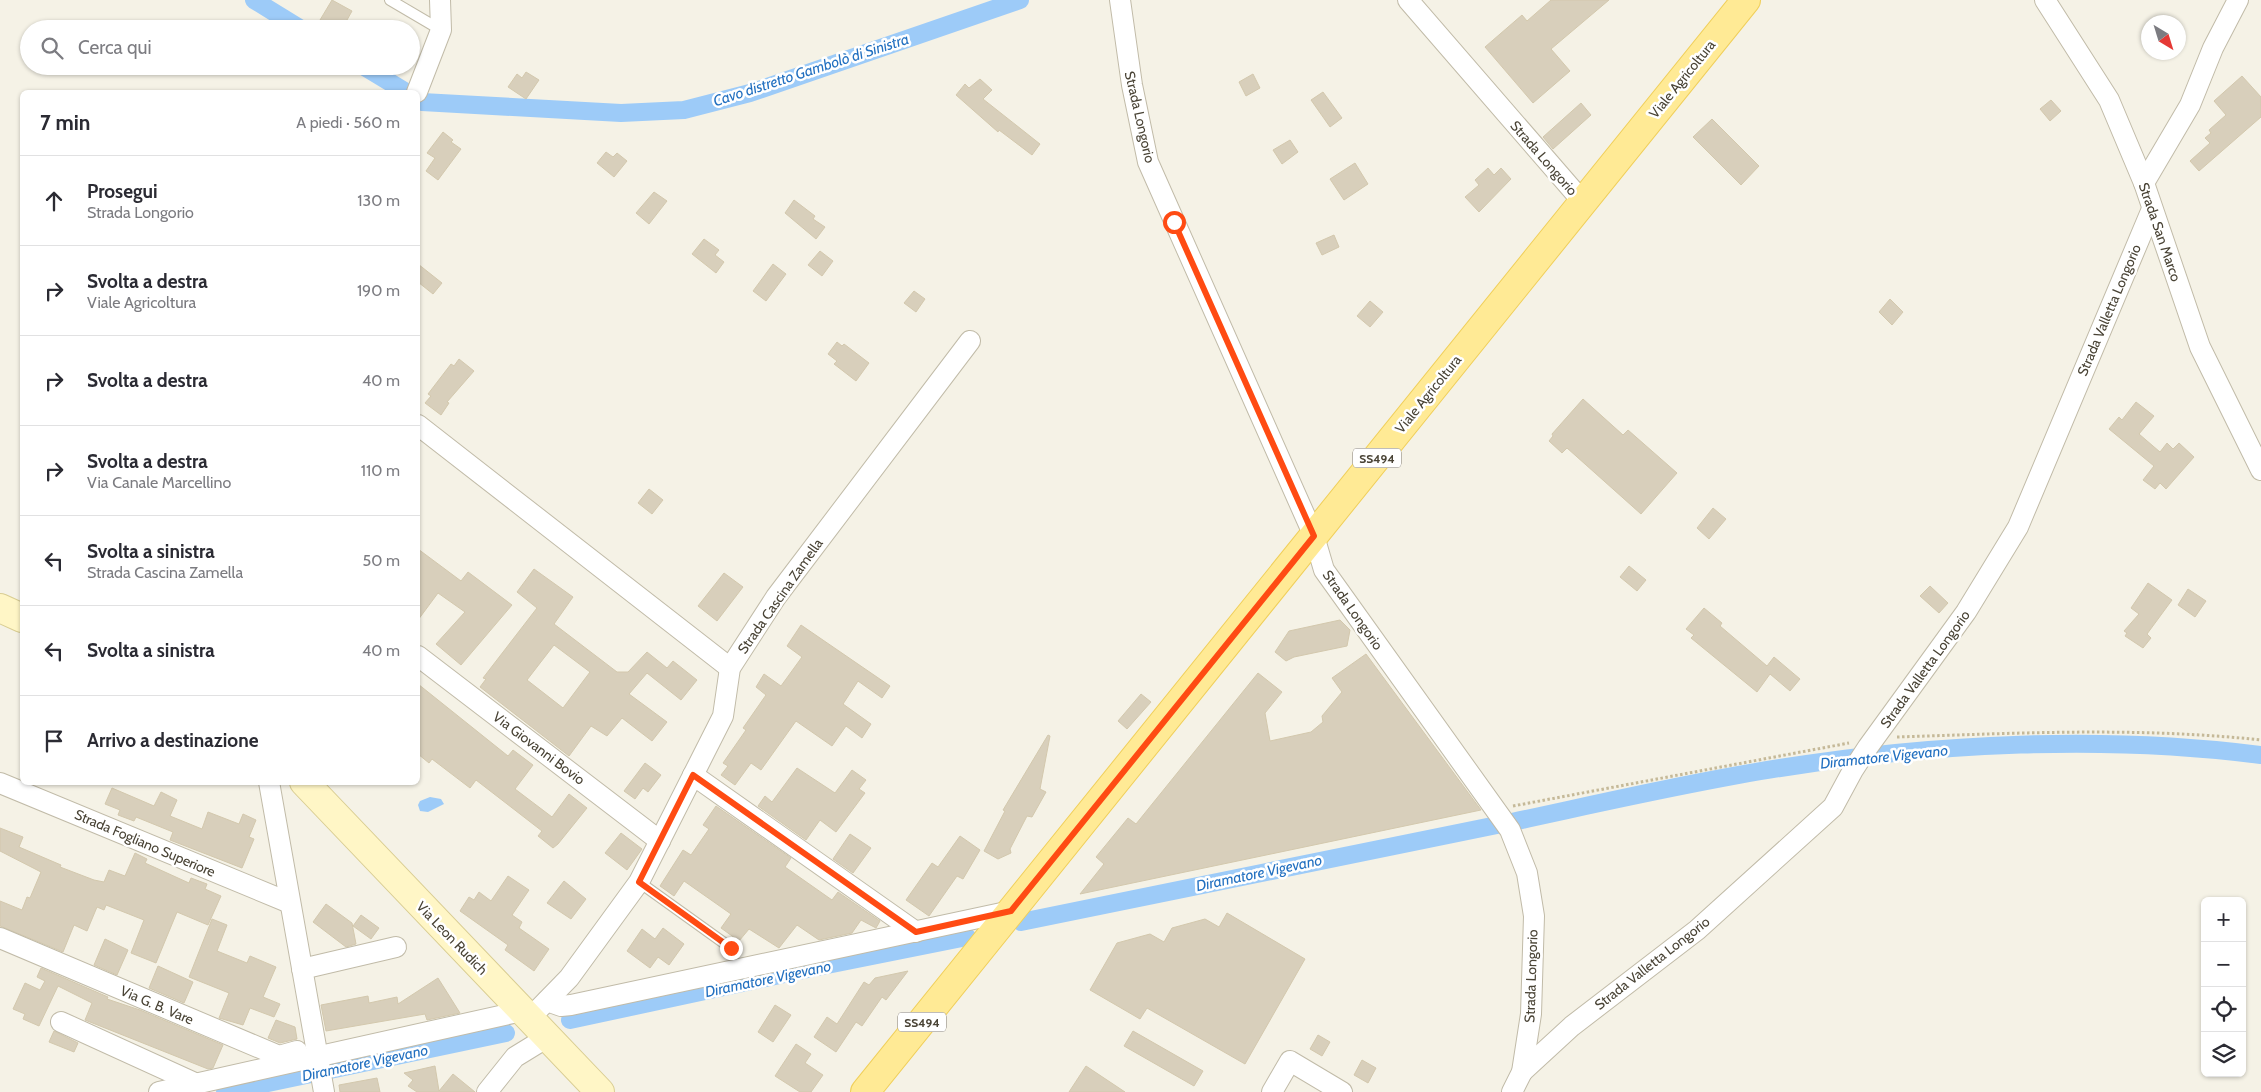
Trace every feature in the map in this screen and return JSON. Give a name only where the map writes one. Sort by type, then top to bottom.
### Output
[{"type":"main road","name":"Viale Agricoltura","points":[[865,1092],[1746,0]]},
{"type":"main road","points":[[0,608],[20,617]]},
{"type":"main road","name":"Via Leon Rudich","points":[[307,785],[536,1017],[600,1092]]},
{"type":"street","points":[[418,90],[441,30],[440,0]]},
{"type":"street","name":"Strada Longorio","points":[[1120,0],[1132,85],[1148,162],[1314,536],[1324,570],[1510,830],[1527,873],[1534,916],[1531,1014],[1522,1072],[1512,1092]]},
{"type":"street","name":"Strada Longorio","points":[[1408,0],[1583,202]]},
{"type":"street","name":"Strada San Marco","points":[[2045,0],[2109,100],[2144,183],[2200,347],[2261,470]]},
{"type":"street","points":[[2144,183],[2190,105],[2213,48],[2238,0]]},
{"type":"street","name":"Strada Valletta Longorio","points":[[1522,1072],[1572,1026],[1697,930],[1769,867],[1833,807],[1868,747],[1966,612],[2018,527],[2152,209]]},
{"type":"street","name":"Strada Cascina Zamella","points":[[487,1092],[515,1057],[536,1017],[569,978],[639,882],[723,716],[730,668],[776,597],[970,341]]},
{"type":"street","points":[[420,427],[730,668]]},
{"type":"street","name":"Via Giovanni Bovio","points":[[420,658],[660,841]]},
{"type":"street","points":[[693,775],[916,932]]},
{"type":"street","name":"Strada Fogliano Superiore","points":[[0,783],[290,903]]},
{"type":"street","points":[[270,785],[320,1068]]},
{"type":"street","points":[[158,1092],[196,1084],[320,1068],[536,1017],[561,1006],[1009,914]]},
{"type":"street","name":"Via G. B. Vare","points":[[0,938],[278,1056],[320,1068]]},
{"type":"street","points":[[302,969],[396,947]]},
{"type":"street","points":[[61,1022],[196,1084]]},
{"type":"street","points":[[1272,1092],[1290,1061],[1342,1092]]},
{"type":"lane","points":[[390,0],[441,30]]},
{"type":"lane","points":[[639,882],[731,948]]},
{"type":"water","points":[[430,797],[441,799],[444,804],[428,812],[420,811],[418,805],[420,801]]},
{"type":"building","points":[[332,0],[352,11],[347,20],[320,20]]},
{"type":"building","points":[[1551,0],[1609,0],[1551,49],[1570,71],[1533,103],[1485,47],[1522,15],[1527,21]]},
{"type":"building","points":[[526,72],[539,80],[526,99],[508,87],[517,74],[522,78]]},
{"type":"building","points":[[1253,74],[1260,88],[1246,96],[1239,82]]},
{"type":"building","points":[[2242,76],[2261,97],[2261,117],[2199,171],[2190,161],[2210,143],[2205,138],[2211,133],[2209,130],[2226,115],[2214,101]]},
{"type":"building","points":[[980,79],[992,90],[983,99],[1040,144],[1032,155],[999,130],[998,132],[956,95],[965,84],[969,88]]},
{"type":"building","points":[[1323,92],[1342,118],[1330,127],[1311,100]]},
{"type":"building","points":[[2051,100],[2061,111],[2050,121],[2040,109]]},
{"type":"building","points":[[1581,103],[1591,115],[1553,149],[1543,137]]},
{"type":"building","points":[[1712,119],[1759,166],[1741,185],[1693,137]]},
{"type":"building","points":[[443,132],[453,140],[451,142],[461,149],[438,180],[426,171],[435,158],[427,153]]},
{"type":"building","points":[[1290,140],[1298,152],[1282,164],[1273,150]]},
{"type":"building","points":[[606,152],[613,157],[617,153],[627,161],[614,177],[597,163]]},
{"type":"building","points":[[1355,163],[1368,184],[1344,200],[1330,179]]},
{"type":"building","points":[[1488,168],[1494,175],[1501,168],[1511,179],[1479,212],[1465,197],[1479,185],[1475,180]]},
{"type":"building","points":[[654,192],[667,201],[649,224],[636,213]]},
{"type":"building","points":[[794,200],[815,216],[813,219],[825,227],[816,239],[785,213]]},
{"type":"building","points":[[1334,235],[1339,247],[1322,255],[1316,243]]},
{"type":"building","points":[[704,239],[719,250],[715,255],[724,262],[716,273],[692,254]]},
{"type":"building","points":[[820,251],[833,261],[822,276],[808,265]]},
{"type":"building","points":[[773,264],[786,274],[766,301],[753,291]]},
{"type":"building","points":[[420,266],[442,283],[433,294],[420,284]]},
{"type":"building","points":[[914,291],[925,299],[916,312],[904,303]]},
{"type":"building","points":[[1890,299],[1903,312],[1892,325],[1879,312]]},
{"type":"building","points":[[1370,301],[1383,312],[1370,327],[1357,316]]},
{"type":"building","points":[[837,342],[842,346],[844,344],[869,363],[856,381],[834,364],[837,361],[828,354]]},
{"type":"building","points":[[459,359],[474,371],[447,402],[449,403],[441,415],[425,403],[431,396],[428,394],[451,364],[454,366]]},
{"type":"building","points":[[1583,399],[1623,435],[1628,430],[1677,473],[1641,514],[1567,448],[1562,453],[1549,441],[1553,436],[1552,434]]},
{"type":"building","points":[[2136,402],[2154,416],[2139,434],[2160,452],[2167,443],[2173,449],[2179,443],[2194,457],[2166,489],[2160,483],[2155,489],[2143,480],[2154,466],[2109,429],[2119,417],[2122,420]]},
{"type":"building","points":[[649,489],[663,500],[652,514],[638,503]]},
{"type":"building","points":[[1713,508],[1726,519],[1709,539],[1697,528]]},
{"type":"building","points":[[420,550],[461,581],[468,572],[512,605],[461,665],[436,644],[465,612],[438,593],[420,617]]},
{"type":"building","points":[[1629,566],[1646,580],[1637,591],[1620,577]]},
{"type":"building","points":[[534,569],[573,597],[554,624],[617,672],[628,672],[647,652],[667,668],[673,661],[697,680],[681,700],[647,673],[629,694],[667,722],[652,741],[622,718],[607,736],[591,726],[569,756],[480,687],[486,679],[483,678],[537,608],[517,592]],"holes":[[[554,645],[590,672],[563,708],[527,680]]]},
{"type":"building","points":[[724,573],[743,587],[717,621],[698,606]]},
{"type":"building","points":[[2148,583],[2172,600],[2147,634],[2151,638],[2143,648],[2125,636],[2127,633],[2124,631],[2139,614],[2131,608]]},
{"type":"building","points":[[1930,586],[1948,603],[1939,613],[1920,596]]},
{"type":"building","points":[[2188,589],[2206,601],[2195,617],[2178,605]]},
{"type":"building","points":[[1704,608],[1722,623],[1720,626],[1767,666],[1774,657],[1800,679],[1790,691],[1770,674],[1757,692],[1691,638],[1694,635],[1686,629]]},
{"type":"building","points":[[1340,620],[1350,630],[1347,646],[1294,657],[1286,661],[1275,652],[1289,631]]},
{"type":"building","points":[[801,625],[890,686],[882,698],[858,681],[843,704],[871,724],[862,738],[846,726],[832,746],[796,721],[761,770],[751,763],[735,785],[721,775],[728,766],[723,763],[746,730],[743,728],[766,695],[756,687],[764,674],[781,686],[802,657],[787,646]]},
{"type":"building","points":[[1366,654],[1481,810],[1080,894],[1104,864],[1096,857],[1128,818],[1136,824],[1258,673],[1282,692],[1265,713],[1270,741],[1311,732],[1323,722],[1322,716],[1342,692],[1332,678]]},
{"type":"building","points":[[420,686],[508,756],[513,750],[533,765],[515,789],[552,817],[569,794],[587,808],[553,848],[538,836],[542,831],[476,780],[470,788],[432,759],[429,763],[420,756]]},
{"type":"building","points":[[1141,694],[1151,702],[1127,729],[1118,721]]},
{"type":"building","points":[[1048,735],[1050,736],[1040,789],[1046,792],[1032,817],[1027,816],[1010,849],[1011,853],[998,859],[984,851],[1005,811],[1003,810]]},
{"type":"building","points":[[645,763],[661,775],[648,792],[643,788],[635,799],[624,791]]},
{"type":"building","points":[[797,768],[835,793],[852,770],[866,780],[859,789],[865,793],[836,832],[820,820],[806,840],[758,806],[765,796],[772,802]]},
{"type":"building","points":[[112,788],[154,806],[161,792],[177,800],[170,816],[202,829],[208,812],[239,824],[243,814],[256,820],[249,837],[254,839],[242,868],[170,840],[173,832],[136,817],[134,821],[118,815],[120,810],[105,804]]},
{"type":"building","points":[[716,806],[791,858],[785,867],[832,900],[838,892],[880,921],[876,928],[861,920],[852,933],[819,940],[797,925],[779,948],[749,929],[739,941],[721,928],[731,914],[684,881],[674,896],[660,886],[683,850],[691,855],[709,829],[703,825]]},
{"type":"building","points":[[0,828],[23,837],[19,847],[61,865],[60,867],[94,880],[104,882],[109,870],[125,876],[135,853],[147,859],[145,863],[189,883],[191,878],[207,884],[205,889],[221,896],[208,925],[177,912],[156,963],[131,953],[144,920],[106,905],[104,910],[97,907],[87,931],[74,925],[63,952],[0,926],[0,901],[22,910],[27,897],[30,898],[41,872],[0,851]]},
{"type":"building","points":[[621,833],[642,849],[627,870],[605,853]]},
{"type":"building","points":[[850,834],[871,848],[853,873],[833,859]]},
{"type":"building","points":[[960,836],[980,850],[963,879],[957,876],[929,916],[906,900],[932,863],[938,867]]},
{"type":"building","points":[[508,876],[529,890],[512,915],[522,922],[519,928],[549,949],[534,971],[505,950],[508,945],[460,911],[469,897],[474,900],[479,892],[491,901]]},
{"type":"building","points":[[564,881],[586,899],[571,919],[547,903]]},
{"type":"building","points":[[326,904],[352,923],[356,944],[346,947],[313,922]]},
{"type":"building","points":[[1227,913],[1305,959],[1245,1064],[1147,1008],[1140,1019],[1090,990],[1117,943],[1150,934],[1164,942],[1172,928],[1205,919],[1219,927]]},
{"type":"building","points":[[361,915],[379,928],[371,939],[353,926]]},
{"type":"building","points":[[212,919],[227,925],[217,951],[247,963],[250,956],[276,967],[263,997],[280,1004],[274,1017],[250,1008],[243,1025],[219,1018],[229,993],[189,977]]},
{"type":"building","points":[[663,928],[684,944],[669,965],[658,957],[650,968],[627,951],[642,929],[655,939]]},
{"type":"building","points":[[105,939],[128,950],[117,975],[94,965]]},
{"type":"building","points":[[158,966],[193,982],[184,1003],[149,988]]},
{"type":"building","points":[[41,968],[108,997],[107,999],[140,1010],[223,1045],[213,1068],[208,1069],[85,1020],[92,1003],[58,986],[39,1026],[23,1019],[25,1014],[13,1009],[25,983],[40,990],[45,981],[37,977]]},
{"type":"building","points":[[908,971],[886,1000],[882,997],[862,1026],[856,1022],[836,1052],[814,1037],[827,1017],[837,1024],[864,982],[869,985],[875,978]]},
{"type":"building","points":[[438,978],[460,1013],[427,1020],[425,1014],[326,1031],[321,1005],[368,996],[369,1003],[397,997],[398,1004]]},
{"type":"building","points":[[775,1005],[791,1015],[773,1042],[758,1032]]},
{"type":"building","points":[[276,1020],[295,1027],[297,1039],[280,1043],[268,1038]]},
{"type":"building","points":[[54,1031],[78,1043],[74,1052],[49,1042]]},
{"type":"building","points":[[1133,1031],[1203,1071],[1194,1086],[1124,1046]]},
{"type":"building","points":[[1318,1035],[1330,1042],[1322,1056],[1310,1049]]},
{"type":"building","points":[[796,1044],[811,1054],[805,1063],[823,1075],[811,1092],[800,1092],[775,1076]]},
{"type":"building","points":[[1362,1060],[1376,1068],[1368,1083],[1354,1075]]},
{"type":"building","points":[[435,1066],[439,1091],[453,1074],[475,1092],[417,1092],[408,1086],[413,1080],[404,1073]]},
{"type":"building","points":[[1086,1066],[1125,1092],[1069,1092]]},
{"type":"building","points":[[377,1078],[380,1092],[340,1092],[339,1085]]},
{"type":"waterway","name":"Cavo distretto Gambolò di Sinistra","points":[[254,0],[286,20]]},
{"type":"waterway","name":"Cavo distretto Gambolò di Sinistra","points":[[420,100],[621,113],[684,110],[750,93],[1020,0]]},
{"type":"waterway","name":"Cavo distretto Gambolò di Sinistra","points":[[378,75],[403,90]]},
{"type":"waterway","name":"Diramatore Vigevano","points":[[1512,822],[1646,793],[1780,768],[1839,759],[1899,753],[1959,748],[2082,744],[2142,745],[2261,755]]},
{"type":"waterway","name":"Diramatore Vigevano","points":[[1021,922],[1497,825]]},
{"type":"waterway","name":"Diramatore Vigevano","points":[[570,1020],[967,937]]},
{"type":"waterway","name":"Diramatore Vigevano","points":[[225,1092],[506,1033]]},
{"type":"route","points":[[731,948],[639,882],[693,775],[916,932],[1011,911],[1314,536],[1174,222]]}]
